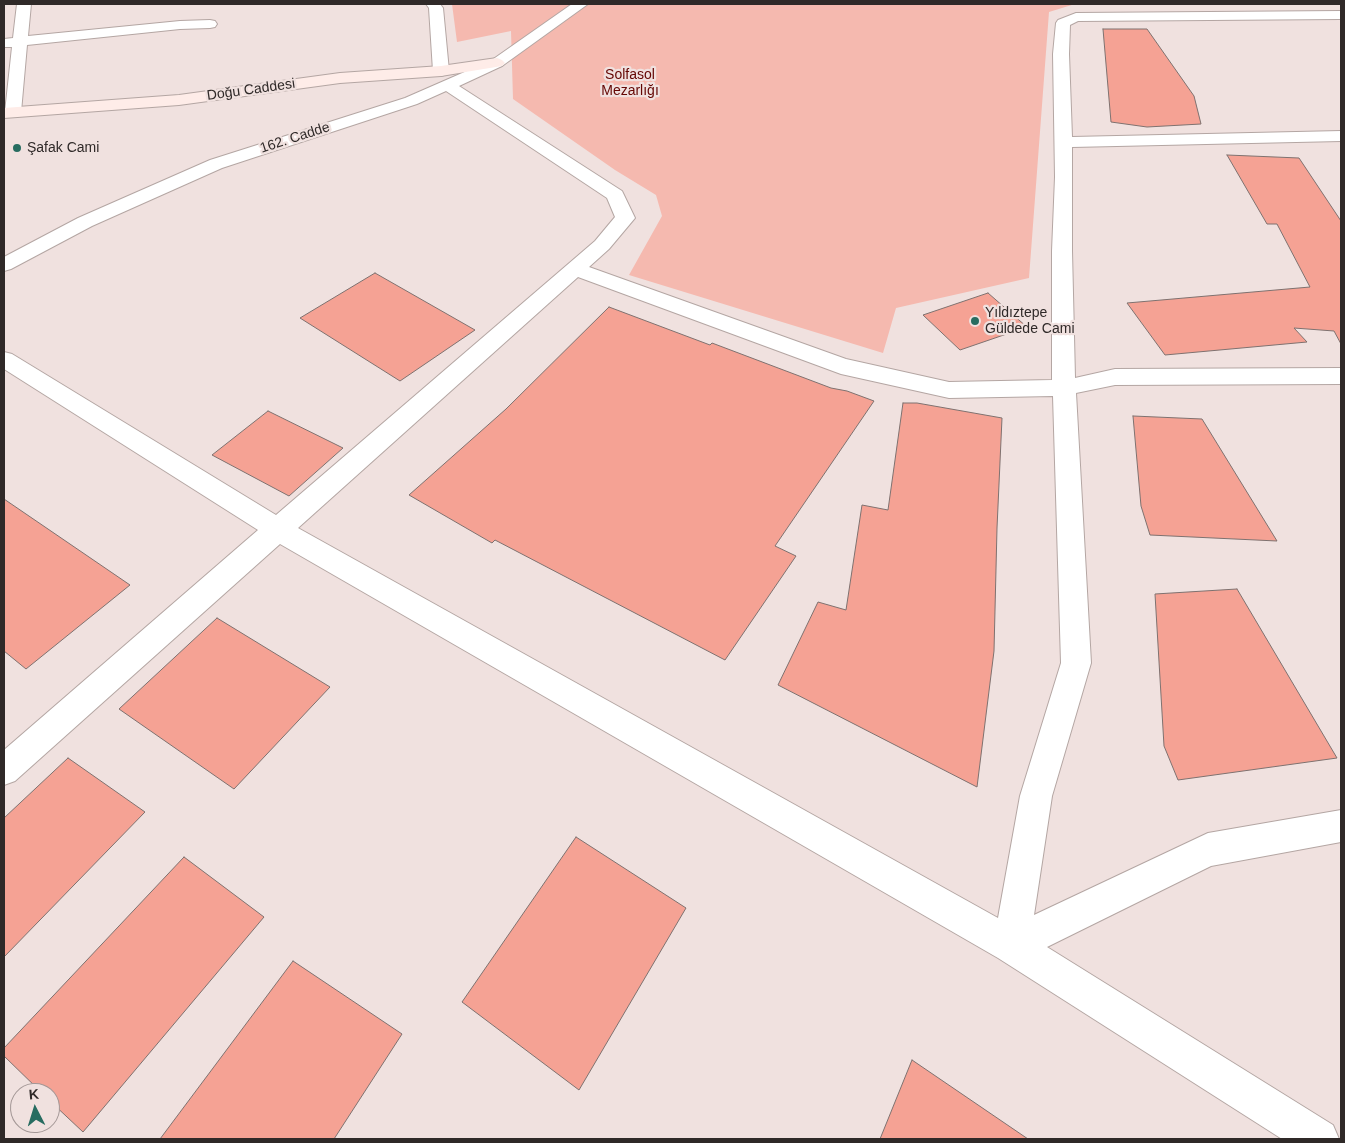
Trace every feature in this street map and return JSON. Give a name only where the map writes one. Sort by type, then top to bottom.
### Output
[{"type":"street","points":[[8,113],[20,42],[24,4]]},
{"type":"street","points":[[4,770],[602,245],[625,218],[615,195],[444,78],[436,8],[433,4]]},
{"type":"street","name":"162. Cadde","points":[[4,265],[85,222],[216,164],[411,101],[444,78],[497,63],[582,4]]},
{"type":"street","points":[[1011,945],[1036,796],[1076,663],[1064,388],[1061,54],[1063,23],[1076,17],[1341,15]]},
{"type":"street","points":[[4,43],[180,25],[210,24]]},
{"type":"street","name":"Doğu Caddesi","points":[[8,113],[179,100],[340,78],[444,78]]},
{"type":"street","points":[[1063,142],[1341,136]]},
{"type":"street","points":[[574,269],[841,366],[949,390],[1064,388],[1115,377],[1341,376]]},
{"type":"street","points":[[4,359],[277,529],[1011,945],[1319,1139]]},
{"type":"street","points":[[1011,945],[1208,850],[1341,826]]},
{"type":"green space","name":"Solfasol Mezarlığı","points":[[452,4],[1075,4],[1049,12],[1029,278],[896,308],[883,353],[629,275],[662,216],[656,195],[615,170],[513,99],[511,31],[457,42]]},
{"type":"building","points":[[1103,29],[1147,29],[1194,96],[1201,124],[1147,127],[1111,122]]},
{"type":"building","points":[[1227,155],[1299,158],[1341,221],[1341,344],[1334,331],[1294,328],[1307,342],[1165,355],[1127,303],[1310,287],[1277,224],[1267,224]]},
{"type":"building","points":[[375,273],[475,330],[400,381],[300,318]]},
{"type":"building","name":"Yıldıztepe Güldede Cami","points":[[988,293],[1027,327],[960,350],[923,315]]},
{"type":"building","points":[[609,307],[831,388],[847,391],[874,401],[775,546],[796,556],[725,660],[495,540],[492,543],[409,495],[506,409]]},
{"type":"building","points":[[903,403],[917,403],[1002,418],[994,651],[977,787],[778,685],[818,602],[846,610],[862,505],[888,510]]},
{"type":"building","points":[[268,411],[343,448],[289,496],[212,455]]},
{"type":"building","points":[[1133,416],[1202,419],[1277,541],[1150,535],[1141,506]]},
{"type":"building","points":[[4,499],[130,585],[26,669],[4,651]]},
{"type":"building","points":[[1237,589],[1337,758],[1178,780],[1164,746],[1155,594]]},
{"type":"building","points":[[217,618],[330,687],[234,789],[119,709]]},
{"type":"building","points":[[68,758],[145,812],[4,957],[4,818]]},
{"type":"building","points":[[576,837],[686,908],[579,1090],[462,1002]]},
{"type":"building","points":[[184,857],[264,917],[83,1132],[60,1110],[60,1083],[32,1083],[4,1056],[4,1048]]},
{"type":"building","points":[[293,961],[402,1034],[334,1139],[160,1139]]},
{"type":"building","points":[[912,1060],[1028,1139],[880,1139]]},
{"type":"place","name":"Şafak Cami","points":[[17,148]]},
{"type":"place","name":"Yıldıztepe Güldede Cami","points":[[975,321]]}]
